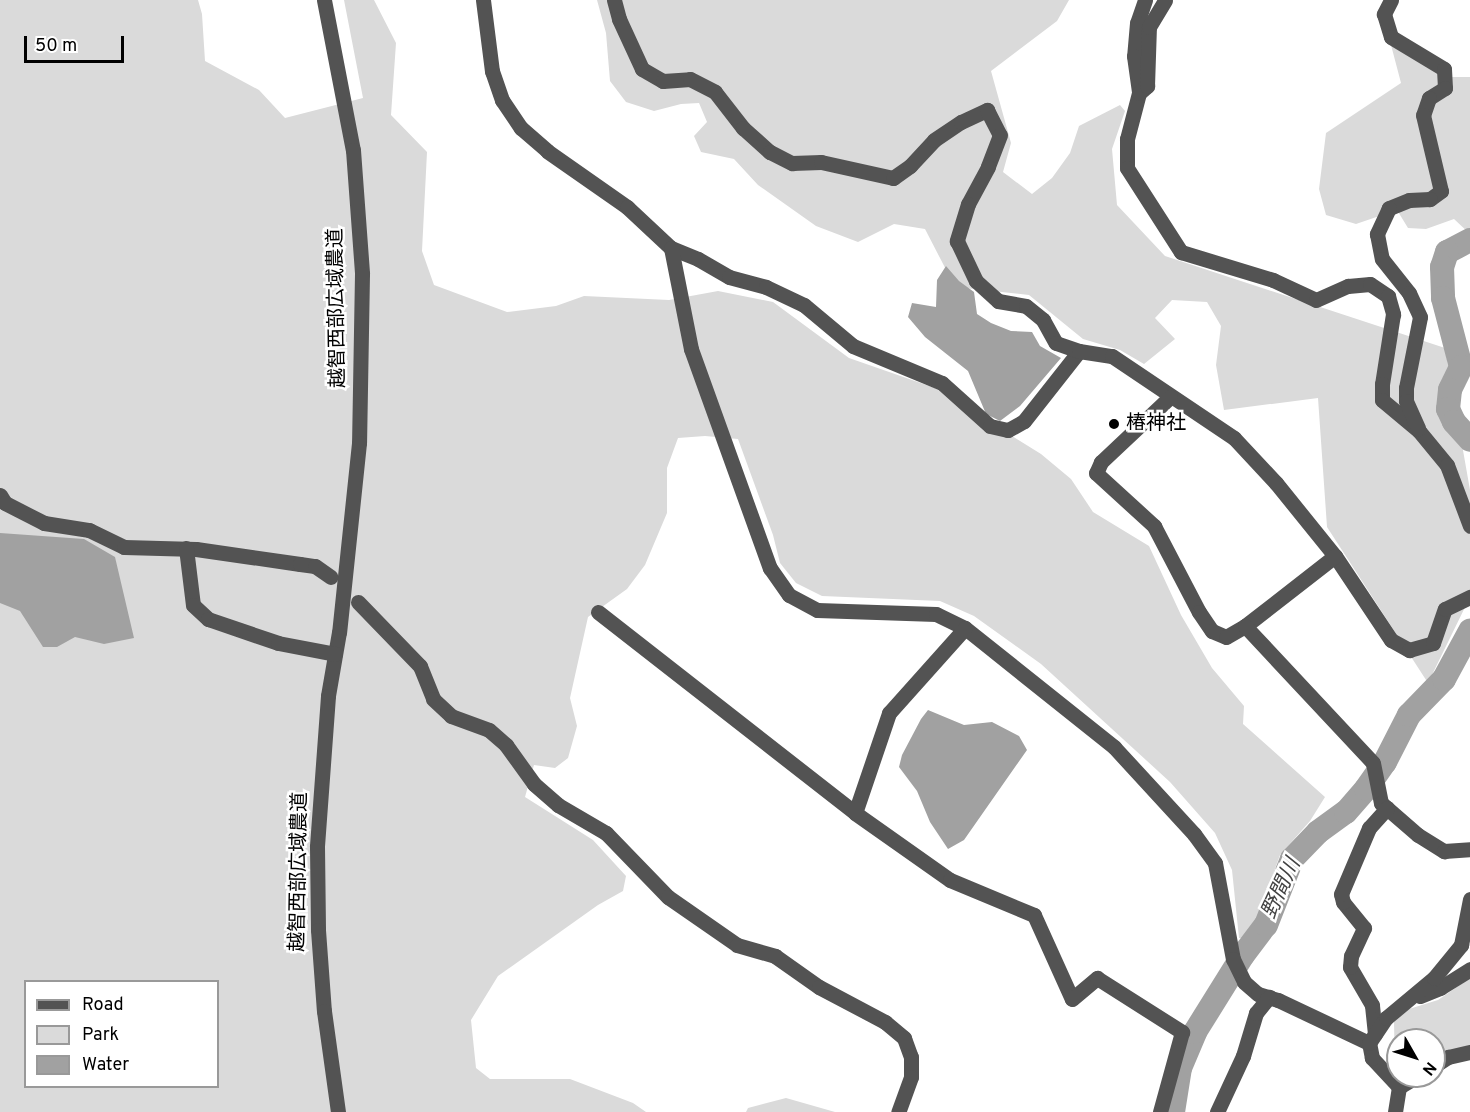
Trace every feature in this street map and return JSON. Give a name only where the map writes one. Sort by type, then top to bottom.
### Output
[{"type":"street","name":"越智西部広域農道","points":[[324,0],[353,150],[362,274],[359,443],[339,625],[328,696],[317,847],[318,918],[324,1011],[338,1112]]},
{"type":"street","points":[[483,0],[492,71],[501,100],[521,128],[547,151],[627,207],[671,248],[698,259],[729,276],[766,287],[804,305],[853,346],[942,383],[990,426],[1008,430],[1024,421],[1079,351]]},
{"type":"street","points":[[614,0],[619,19],[642,69],[663,81],[690,79],[715,92],[743,128],[770,152],[792,163],[821,162],[893,178],[910,166],[934,140],[961,122],[987,110],[1000,135],[988,167],[968,204],[957,241],[976,281],[998,301],[1026,306],[1043,320],[1056,343],[1079,351],[1112,356],[1234,438],[1276,483],[1335,556],[1391,640],[1409,650],[1433,642],[1445,609],[1470,597]]},
{"type":"street","points":[[1145,0],[1137,23],[1134,56],[1139,93],[1126,139],[1127,168],[1180,252],[1273,280],[1316,300],[1348,286],[1370,284],[1388,296],[1393,314],[1382,384],[1382,400],[1419,431],[1447,465],[1470,526]]},
{"type":"street","points":[[1139,93],[1147,86],[1149,27],[1165,0]]},
{"type":"street","points":[[1390,0],[1384,14],[1391,38],[1444,69],[1445,88],[1429,98],[1423,115],[1442,191],[1430,199],[1408,200],[1389,208],[1377,234],[1382,259],[1409,293],[1420,317],[1406,388],[1406,401],[1419,431]]},
{"type":"street","points":[[671,248],[691,349],[753,515],[770,568],[789,595],[817,610],[936,614],[965,628],[1114,747],[1194,834],[1215,863],[1233,958],[1244,982],[1258,994],[1372,1039]]},
{"type":"street","points":[[1170,397],[1101,462],[1096,473],[1154,526],[1199,612],[1212,631],[1226,637],[1245,626],[1335,556]]},
{"type":"street","points":[[0,495],[5,503],[44,523],[89,530],[124,547],[186,548],[315,566],[331,578]]},
{"type":"street","points":[[186,548],[193,605],[208,619],[278,643],[335,654]]},
{"type":"street","points":[[358,602],[420,666],[433,699],[452,716],[489,730],[506,745],[534,784],[558,805],[606,833],[668,897],[737,945],[775,956],[819,987],[885,1022],[904,1038],[911,1057],[911,1077],[898,1112]]},
{"type":"street","points":[[598,612],[855,813],[950,880],[1034,915],[1072,999],[1097,978],[1182,1032],[1160,1112]]},
{"type":"street","points":[[1245,626],[1373,763],[1381,803],[1418,835],[1444,851],[1470,849]]},
{"type":"street","points":[[855,813],[889,713],[965,628]]},
{"type":"street","points":[[1386,1076],[1372,1058],[1372,1005],[1350,967],[1351,956],[1364,928],[1343,902],[1341,894],[1369,828],[1387,808]]},
{"type":"street","points":[[1372,1039],[1386,1018],[1434,978],[1461,945],[1470,899]]},
{"type":"street","points":[[1409,1001],[1440,988],[1470,969]]},
{"type":"street","points":[[1217,1112],[1243,1056],[1256,1013],[1269,997]]},
{"type":"street","points":[[1446,1058],[1470,1052]]},
{"type":"street","points":[[1395,1112],[1399,1088]]},
{"type":"green space","points":[[0,0],[198,0],[202,14],[205,61],[259,90],[285,118],[363,98],[344,0],[374,0],[396,43],[391,115],[427,152],[422,251],[434,285],[507,312],[556,306],[584,296],[669,300],[718,291],[773,302],[849,358],[935,388],[1041,454],[1071,479],[1093,512],[1149,546],[1181,615],[1212,668],[1244,706],[1243,724],[1325,797],[1310,821],[1280,855],[1257,917],[1246,938],[1239,938],[1232,870],[1215,833],[1170,782],[1041,664],[974,616],[940,601],[822,596],[796,583],[780,563],[773,535],[738,439],[705,436],[678,438],[667,468],[667,513],[645,565],[627,589],[588,617],[570,698],[577,726],[568,758],[555,768],[534,765],[525,797],[593,840],[626,876],[623,891],[598,905],[498,976],[471,1020],[476,1068],[490,1079],[570,1079],[633,1103],[646,1112],[0,1112]]},
{"type":"green space","points":[[597,0],[1069,0],[1057,21],[991,71],[1011,143],[1003,172],[1032,194],[1052,178],[1070,153],[1079,126],[1120,105],[1125,111],[1112,149],[1117,205],[1165,256],[1445,348],[1470,490],[1470,597],[1428,683],[1327,527],[1318,398],[1224,410],[1216,365],[1221,326],[1207,302],[1172,300],[1155,318],[1175,339],[1144,364],[1120,350],[1083,339],[1029,295],[955,287],[925,229],[894,224],[858,242],[816,226],[758,185],[734,159],[701,152],[694,136],[707,122],[699,103],[681,104],[654,111],[626,102],[610,81],[606,33]]},
{"type":"green space","points":[[1391,45],[1451,77],[1470,77],[1470,234],[1454,219],[1426,229],[1408,228],[1397,210],[1356,224],[1326,215],[1319,189],[1326,133],[1401,83]]},
{"type":"green space","points":[[1470,978],[1470,1045],[1446,1053],[1446,1028],[1394,1028],[1394,1022],[1409,1009],[1438,1000]]},
{"type":"green space","points":[[786,1098],[835,1112],[746,1112],[748,1108]]},
{"type":"water","points":[[946,266],[959,281],[974,292],[977,314],[1011,331],[1032,332],[1040,346],[1061,358],[1020,406],[1000,421],[986,414],[968,371],[925,337],[908,317],[912,303],[936,307],[937,280]]},
{"type":"water","points":[[0,533],[84,539],[115,557],[134,638],[104,644],[75,637],[57,647],[43,647],[20,611],[0,603]]},
{"type":"water","points":[[928,710],[964,725],[992,722],[1019,736],[1027,750],[964,840],[948,849],[930,822],[917,791],[899,767],[902,755]]},
{"type":"waterway","name":"野間川","points":[[1470,240],[1447,252],[1442,267],[1443,298],[1461,367],[1450,390],[1448,409],[1454,422],[1470,440]]},
{"type":"waterway","name":"野間川","points":[[1173,1112],[1180,1068],[1195,1032],[1243,955],[1266,925],[1292,859],[1318,832],[1346,812],[1366,789],[1385,762],[1409,715],[1444,679],[1470,631]]},
{"type":"place","name":"椿神社","points":[[1114,424]]}]
